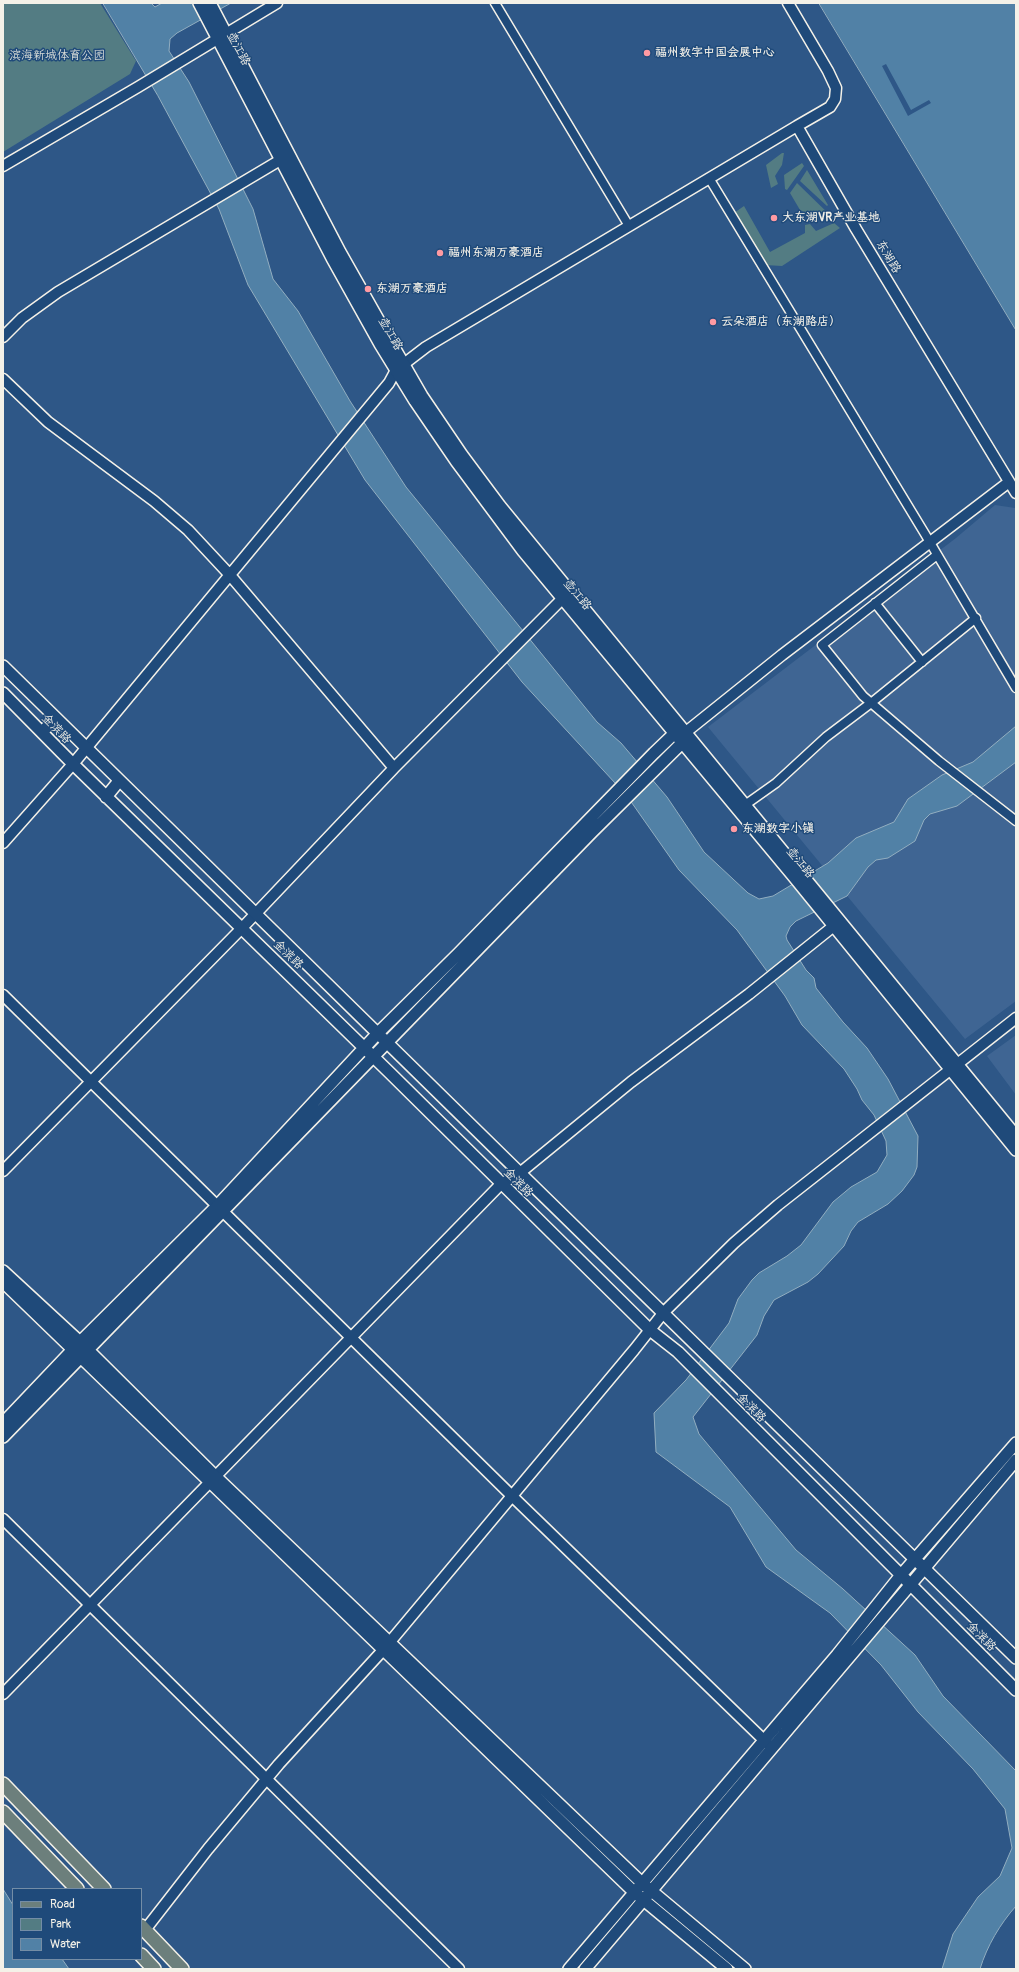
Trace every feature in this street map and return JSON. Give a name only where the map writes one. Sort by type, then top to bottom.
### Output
[{"type":"main road","name":"壶江路","points":[[199,3],[214,21],[285,157],[340,252],[400,367],[462,455],[566,594],[683,734],[954,1067],[1016,1150]]},
{"type":"main road","name":"壶江路","points":[[210,3],[214,21]]},
{"type":"main road","name":"金滨路","points":[[3,666],[1016,1658]]},
{"type":"main road","name":"金滨路","points":[[3,693],[106,797],[364,1047],[650,1330],[678,1352],[729,1406],[1016,1690]]},
{"type":"main road","points":[[42,732],[56,718]]},
{"type":"main road","name":"壶江路","points":[[683,734],[745,805],[797,874]]},
{"type":"main road","points":[[3,1423],[81,1349],[387,1042],[609,808],[654,753],[683,734]]},
{"type":"main road","points":[[220,1209],[364,1047],[609,808],[662,762],[683,734]]},
{"type":"main road","points":[[106,797],[120,781]]},
{"type":"main road","name":"壶江路","points":[[954,1067],[1016,1136]]},
{"type":"main road","points":[[3,1271],[213,1479],[387,1646],[642,1883],[746,1969]]},
{"type":"main road","points":[[3,1282],[81,1349]]},
{"type":"main road","points":[[3,1437],[81,1349]]},
{"type":"main road","points":[[841,1658],[879,1603],[901,1575],[916,1560],[1016,1443]]},
{"type":"main road","points":[[569,1969],[634,1892],[768,1744],[841,1658],[888,1611],[911,1585],[1016,1460]]},
{"type":"main road","points":[[387,1646],[634,1892],[727,1969]]},
{"type":"main road","points":[[585,1969],[652,1891],[768,1744]]},
{"type":"main road","points":[[3,1784],[103,1888]]},
{"type":"main road","points":[[3,1812],[76,1888]]},
{"type":"main road","points":[[143,1928],[182,1969]]},
{"type":"main road","points":[[142,1956],[154,1969]]},
{"type":"street","points":[[3,166],[277,3]]},
{"type":"street","points":[[495,3],[629,226]]},
{"type":"street","points":[[3,843],[73,764],[85,747],[389,383],[400,367],[426,346],[830,107],[835,99],[836,88],[828,71],[788,3]]},
{"type":"street","name":"东湖路","points":[[797,126],[856,230],[1016,493]]},
{"type":"street","points":[[3,337],[22,318],[58,292],[285,157]]},
{"type":"street","points":[[709,178],[976,618],[1016,688]]},
{"type":"street","points":[[3,379],[48,422],[177,519],[229,574],[394,768]]},
{"type":"street","points":[[683,734],[782,655],[1009,482]]},
{"type":"street","points":[[937,555],[822,645],[863,696],[939,762],[1016,822]]},
{"type":"street","points":[[3,1170],[242,928],[394,768],[566,594]]},
{"type":"street","points":[[875,603],[922,662]]},
{"type":"street","points":[[745,805],[776,783],[826,737],[871,703],[976,618]]},
{"type":"street","points":[[3,1694],[501,1184],[521,1172],[631,1082],[815,943],[833,919]]},
{"type":"street","points":[[3,995],[512,1496],[768,1744]]},
{"type":"street","points":[[143,1928],[267,1778],[387,1646],[664,1312],[734,1244],[778,1205],[1016,1018]]},
{"type":"street","points":[[3,1518],[459,1969]]},
{"type":"shaded area","points":[[995,505],[1015,508],[1016,511],[1016,1001],[965,1039],[708,727],[956,538]]},
{"type":"shaded area","points":[[1016,1035],[1016,1095],[987,1056]]},
{"type":"green space","name":"滨海新城体育公园","points":[[3,3],[100,3],[136,61],[130,74],[3,152]]},
{"type":"green space","points":[[784,153],[782,165],[775,176],[778,184],[771,188],[766,165]]},
{"type":"green space","points":[[802,163],[804,166],[787,190],[785,189],[784,175]]},
{"type":"green space","points":[[807,170],[828,205],[827,206],[800,181]]},
{"type":"green space","points":[[797,183],[835,220],[832,222],[821,215],[814,217],[800,210],[790,193]]},
{"type":"green space","points":[[744,206],[770,252],[805,233],[805,225],[810,224],[816,231],[834,223],[840,228],[782,266],[765,265],[734,213]]},
{"type":"water","points":[[103,3],[151,3],[155,7],[162,3],[231,3],[177,33],[170,39],[169,51],[189,82],[253,209],[273,279],[298,311],[350,401],[406,487],[597,722],[621,743],[667,797],[704,852],[748,893],[759,899],[773,896],[828,863],[856,838],[894,822],[908,799],[942,775],[973,762],[1016,726],[1016,762],[957,806],[930,814],[924,820],[915,841],[888,858],[876,860],[868,867],[847,896],[796,921],[790,927],[786,936],[787,940],[806,970],[814,978],[816,988],[843,1022],[867,1048],[888,1079],[918,1136],[917,1167],[914,1175],[902,1191],[888,1204],[858,1222],[851,1231],[844,1246],[818,1274],[808,1282],[774,1300],[764,1316],[757,1335],[693,1417],[699,1434],[796,1550],[843,1589],[915,1655],[943,1696],[1016,1771],[1016,1906],[995,1936],[986,1952],[980,1969],[942,1969],[953,1934],[978,1897],[1000,1876],[1012,1848],[1005,1809],[973,1769],[918,1712],[881,1665],[830,1613],[766,1567],[730,1507],[656,1452],[654,1413],[686,1380],[729,1323],[738,1299],[752,1280],[759,1273],[787,1256],[801,1245],[833,1202],[851,1187],[877,1172],[887,1155],[886,1141],[874,1115],[862,1100],[844,1069],[802,1025],[785,996],[737,930],[679,870],[627,796],[522,682],[365,480],[248,285],[219,209],[158,96]]},
{"type":"water","points":[[819,3],[1016,3],[1016,330]]},
{"type":"water","points":[[3,1889],[12,1903],[12,1960],[63,1960],[69,1969],[3,1969]]},
{"type":"pier","points":[[886,64],[911,110],[929,100],[931,103],[908,116],[882,66]]},
{"type":"place","name":"福州数字中国会展中心","points":[[647,53]]},
{"type":"place","name":"大东湖VR产业基地","points":[[774,218]]},
{"type":"place","name":"福州东湖万豪酒店","points":[[440,253]]},
{"type":"place","name":"东湖万豪酒店","points":[[368,289]]},
{"type":"place","name":"云朵酒店（东湖路店）","points":[[713,322]]},
{"type":"place","name":"东湖数字小镇","points":[[734,829]]}]
